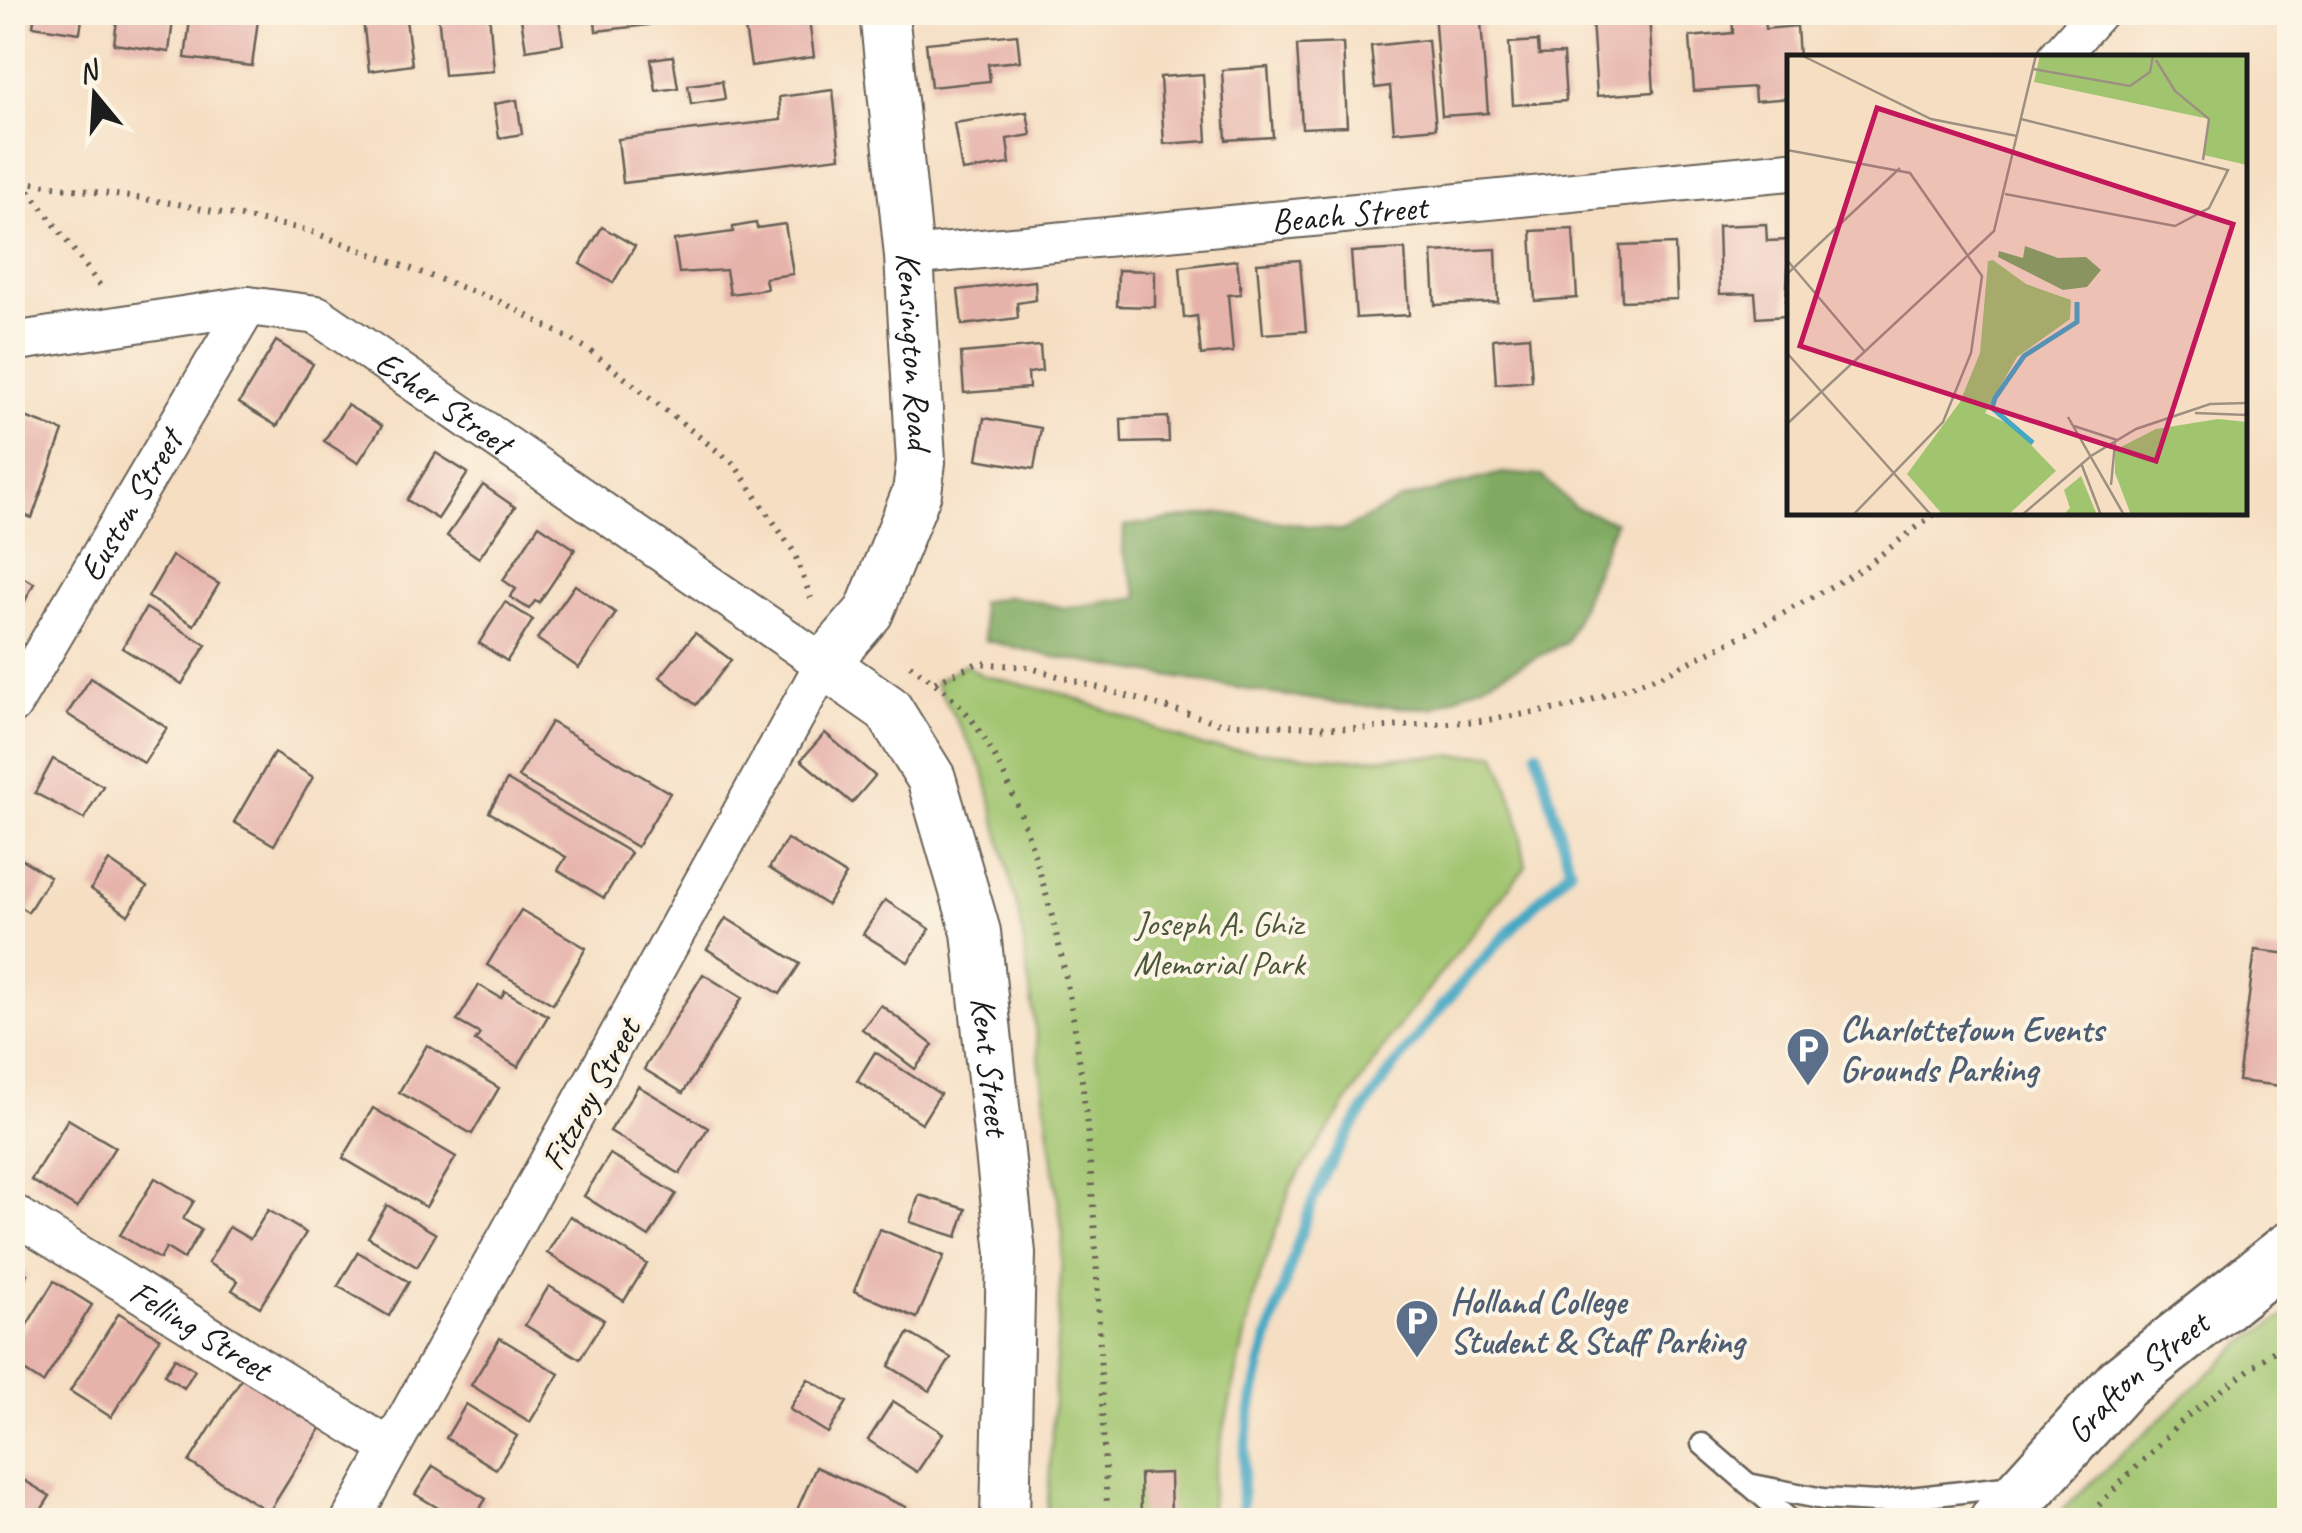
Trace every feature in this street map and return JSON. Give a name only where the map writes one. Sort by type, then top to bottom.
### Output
[{"type":"main road","name":"Grafton Street","points":[[2018,1508],[2121,1384],[2290,1250]]},
{"type":"street","name":"Kensington Road","points":[[824,664],[868,612],[916,492],[921,462],[909,256],[884,12]]},
{"type":"street","points":[[2060,55],[2098,12]]},
{"type":"street","name":"Beach Street","points":[[909,256],[1787,172]]},
{"type":"street","name":"Esher Street","points":[[12,342],[248,306],[316,315],[824,664]]},
{"type":"street","name":"Euston Street","points":[[12,704],[248,306]]},
{"type":"street","name":"Fitzroy Street","points":[[351,1520],[824,664]]},
{"type":"street","name":"Kent Street","points":[[824,664],[888,709],[931,778],[976,932],[1011,1253],[1005,1520]]},
{"type":"street","name":"Felling Street","points":[[12,1213],[390,1448]]},
{"type":"lane","points":[[1702,1444],[1790,1520]]},
{"type":"lane","points":[[1748,1484],[1823,1499],[2018,1508]]},
{"type":"path","points":[[12,180],[178,204],[307,230],[506,304],[588,349],[734,464],[794,552],[811,598]]},
{"type":"path","points":[[23,182],[128,324]]},
{"type":"path","points":[[935,682],[978,662],[1027,667],[1220,724],[1358,729],[1480,721],[1570,706],[1663,675],[1862,569],[1934,516]]},
{"type":"path","points":[[910,665],[935,682],[972,721],[1004,778],[1029,837],[1065,958],[1089,1131],[1108,1520]]},
{"type":"path","points":[[2084,1520],[2186,1418],[2290,1339]]},
{"type":"green space","points":[[1502,473],[1542,476],[1574,507],[1615,522],[1566,643],[1433,708],[1359,706],[1267,693],[1050,656],[985,640],[980,602],[1010,596],[1066,608],[1139,597],[1123,553],[1124,526],[1222,513],[1342,531],[1401,500]]},
{"type":"green space","name":"Joseph A. Ghiz Memorial Park","points":[[965,664],[981,675],[1064,694],[1204,747],[1350,759],[1497,754],[1517,813],[1526,866],[1392,1035],[1291,1186],[1255,1292],[1213,1478],[1210,1520],[1047,1520],[1063,1236],[1021,924],[984,771],[935,682]]},
{"type":"green space","points":[[2289,1313],[2289,1520],[2056,1520],[2064,1508],[2240,1345]]},
{"type":"building","points":[[35,12],[83,12],[80,33],[33,26]]},
{"type":"building","points":[[118,12],[174,12],[169,52],[114,44]]},
{"type":"building","points":[[191,12],[259,12],[252,66],[185,58]]},
{"type":"building","points":[[362,12],[405,12],[412,65],[369,71]]},
{"type":"building","points":[[438,12],[489,12],[494,71],[444,75]]},
{"type":"building","points":[[520,12],[558,12],[563,44],[526,50]]},
{"type":"building","points":[[594,12],[648,12],[649,25],[596,31]]},
{"type":"building","points":[[808,12],[814,57],[751,66],[743,16]]},
{"type":"building","points":[[1434,12],[1498,12],[1499,21],[1481,22],[1488,113],[1442,116]]},
{"type":"building","points":[[1732,12],[1764,12],[1765,29],[1797,26],[1799,55],[1787,55],[1787,98],[1755,101],[1754,87],[1694,91],[1690,37],[1733,33]]},
{"type":"building","points":[[1649,15],[1654,92],[1597,96],[1592,19]]},
{"type":"building","points":[[1017,34],[1020,61],[988,64],[990,81],[931,87],[926,43]]},
{"type":"building","points":[[1428,40],[1436,128],[1394,132],[1390,86],[1375,88],[1371,46]]},
{"type":"building","points":[[1538,41],[1539,55],[1563,54],[1566,101],[1513,105],[1509,43]]},
{"type":"building","points":[[1343,43],[1347,126],[1302,128],[1297,45]]},
{"type":"building","points":[[673,56],[678,88],[656,91],[651,59]]},
{"type":"building","points":[[1268,67],[1273,137],[1226,140],[1222,70]]},
{"type":"building","points":[[1203,74],[1207,141],[1164,144],[1160,77]]},
{"type":"building","points":[[722,81],[725,99],[691,104],[688,85]]},
{"type":"building","points":[[833,90],[840,157],[623,183],[618,139],[781,120],[779,97]]},
{"type":"building","points":[[517,100],[522,134],[499,138],[494,104]]},
{"type":"building","points":[[1027,112],[1031,135],[1007,139],[1010,164],[962,171],[954,123]]},
{"type":"building","points":[[756,223],[757,228],[785,224],[793,274],[765,278],[767,289],[730,294],[726,270],[679,273],[674,240],[733,232],[733,227]]},
{"type":"building","points":[[1766,224],[1767,241],[1787,240],[1785,316],[1757,318],[1755,293],[1720,294],[1718,226]]},
{"type":"building","points":[[602,227],[635,246],[613,283],[580,264]]},
{"type":"building","points":[[1573,229],[1577,298],[1535,301],[1531,231]]},
{"type":"building","points":[[1675,244],[1677,299],[1622,301],[1620,246]]},
{"type":"building","points":[[1405,249],[1409,315],[1356,318],[1351,252]]},
{"type":"building","points":[[1496,249],[1498,302],[1435,305],[1432,252]]},
{"type":"building","points":[[1237,260],[1241,294],[1228,295],[1233,352],[1201,355],[1197,316],[1184,318],[1180,267]]},
{"type":"building","points":[[1300,260],[1306,331],[1263,334],[1257,263]]},
{"type":"building","points":[[1118,270],[1155,271],[1155,307],[1117,306]]},
{"type":"building","points":[[1035,281],[1036,300],[1017,303],[1018,318],[962,325],[958,290]]},
{"type":"building","points":[[1529,336],[1532,381],[1496,384],[1493,339]]},
{"type":"building","points":[[276,341],[313,364],[277,426],[239,403]]},
{"type":"building","points":[[1040,346],[1042,371],[1028,373],[1029,388],[964,393],[961,353]]},
{"type":"building","points":[[347,405],[382,426],[358,463],[324,441]]},
{"type":"building","points":[[12,412],[63,431],[32,518],[12,511]]},
{"type":"building","points":[[1168,417],[1169,442],[1122,443],[1121,419]]},
{"type":"building","points":[[984,418],[1041,428],[1034,469],[977,459]]},
{"type":"building","points":[[436,453],[468,473],[438,519],[407,500]]},
{"type":"building","points":[[483,485],[515,507],[479,558],[447,536]]},
{"type":"building","points":[[539,525],[575,549],[539,603],[535,601],[529,609],[510,597],[516,589],[503,580]]},
{"type":"building","points":[[172,556],[219,584],[194,625],[148,597]]},
{"type":"building","points":[[12,572],[34,583],[20,611],[12,608]]},
{"type":"building","points":[[575,585],[616,613],[579,668],[537,639]]},
{"type":"building","points":[[505,602],[533,620],[507,661],[479,643]]},
{"type":"building","points":[[146,608],[206,645],[182,684],[122,648]]},
{"type":"building","points":[[695,633],[731,660],[696,705],[660,677]]},
{"type":"building","points":[[91,678],[167,728],[144,763],[67,714]]},
{"type":"building","points":[[551,722],[670,793],[637,847],[518,777]]},
{"type":"building","points":[[825,733],[875,776],[852,803],[801,760]]},
{"type":"building","points":[[274,753],[313,777],[274,845],[234,822]]},
{"type":"building","points":[[53,759],[103,786],[84,819],[35,793]]},
{"type":"building","points":[[507,780],[631,853],[604,898],[558,870],[566,857],[489,812]]},
{"type":"building","points":[[787,839],[846,875],[827,905],[769,868]]},
{"type":"building","points":[[12,853],[50,877],[28,912],[12,902]]},
{"type":"building","points":[[109,861],[147,887],[128,915],[91,889]]},
{"type":"building","points":[[885,900],[930,929],[908,962],[863,934]]},
{"type":"building","points":[[521,910],[586,948],[553,1004],[487,965]]},
{"type":"building","points":[[726,918],[800,964],[780,994],[707,949]]},
{"type":"building","points":[[2255,950],[2290,954],[2290,1087],[2238,1081]]},
{"type":"building","points":[[703,974],[742,998],[683,1093],[644,1069]]},
{"type":"building","points":[[479,985],[501,998],[505,991],[548,1016],[518,1067],[475,1041],[480,1034],[457,1021]]},
{"type":"building","points":[[881,1005],[933,1045],[915,1069],[862,1029]]},
{"type":"building","points":[[427,1045],[499,1088],[472,1134],[399,1092]]},
{"type":"building","points":[[875,1052],[940,1094],[922,1123],[857,1081]]},
{"type":"building","points":[[638,1086],[708,1128],[680,1174],[610,1131]]},
{"type":"building","points":[[373,1108],[456,1157],[426,1207],[343,1158]]},
{"type":"building","points":[[68,1119],[115,1147],[77,1208],[31,1180]]},
{"type":"building","points":[[610,1154],[676,1194],[649,1237],[584,1196]]},
{"type":"building","points":[[155,1178],[194,1201],[183,1219],[201,1230],[184,1259],[166,1248],[160,1259],[120,1235]]},
{"type":"building","points":[[919,1195],[966,1209],[957,1237],[910,1222]]},
{"type":"building","points":[[387,1205],[436,1234],[417,1267],[368,1237]]},
{"type":"building","points":[[268,1210],[306,1233],[260,1307],[232,1290],[238,1281],[208,1263],[229,1227],[250,1239]]},
{"type":"building","points":[[570,1216],[647,1264],[624,1301],[547,1253]]},
{"type":"building","points":[[880,1229],[944,1256],[917,1318],[854,1291]]},
{"type":"building","points":[[358,1252],[409,1282],[389,1316],[338,1286]]},
{"type":"building","points":[[12,1264],[28,1274],[12,1299]]},
{"type":"building","points":[[54,1281],[92,1305],[43,1383],[12,1363],[12,1349]]},
{"type":"building","points":[[549,1286],[604,1320],[580,1359],[525,1325]]},
{"type":"building","points":[[119,1313],[160,1338],[111,1417],[70,1391]]},
{"type":"building","points":[[909,1333],[951,1358],[930,1391],[889,1366]]},
{"type":"building","points":[[500,1338],[559,1374],[530,1422],[471,1385]]},
{"type":"building","points":[[175,1358],[195,1370],[184,1388],[164,1375]]},
{"type":"building","points":[[245,1373],[325,1422],[269,1512],[189,1462]]},
{"type":"building","points":[[808,1379],[847,1402],[828,1433],[789,1409]]},
{"type":"building","points":[[893,1401],[943,1433],[917,1472],[868,1440]]},
{"type":"building","points":[[466,1404],[517,1436],[496,1469],[446,1438]]},
{"type":"building","points":[[433,1466],[486,1499],[472,1520],[458,1520],[415,1494]]},
{"type":"building","points":[[816,1467],[906,1507],[900,1520],[793,1519]]},
{"type":"building","points":[[12,1473],[50,1496],[35,1520],[12,1520]]},
{"type":"building","points":[[1170,1473],[1171,1520],[1141,1520],[1140,1474]]},
{"type":"waterway","points":[[1242,1520],[1243,1467],[1255,1389],[1294,1255],[1322,1180],[1356,1122],[1411,1044],[1503,937],[1570,869],[1537,752]]},
{"type":"place","name":"Charlottetown Events Grounds Parking","points":[[1808,1087]]},
{"type":"place","name":"Holland College Student & Staff Parking","points":[[1417,1359]]}]
